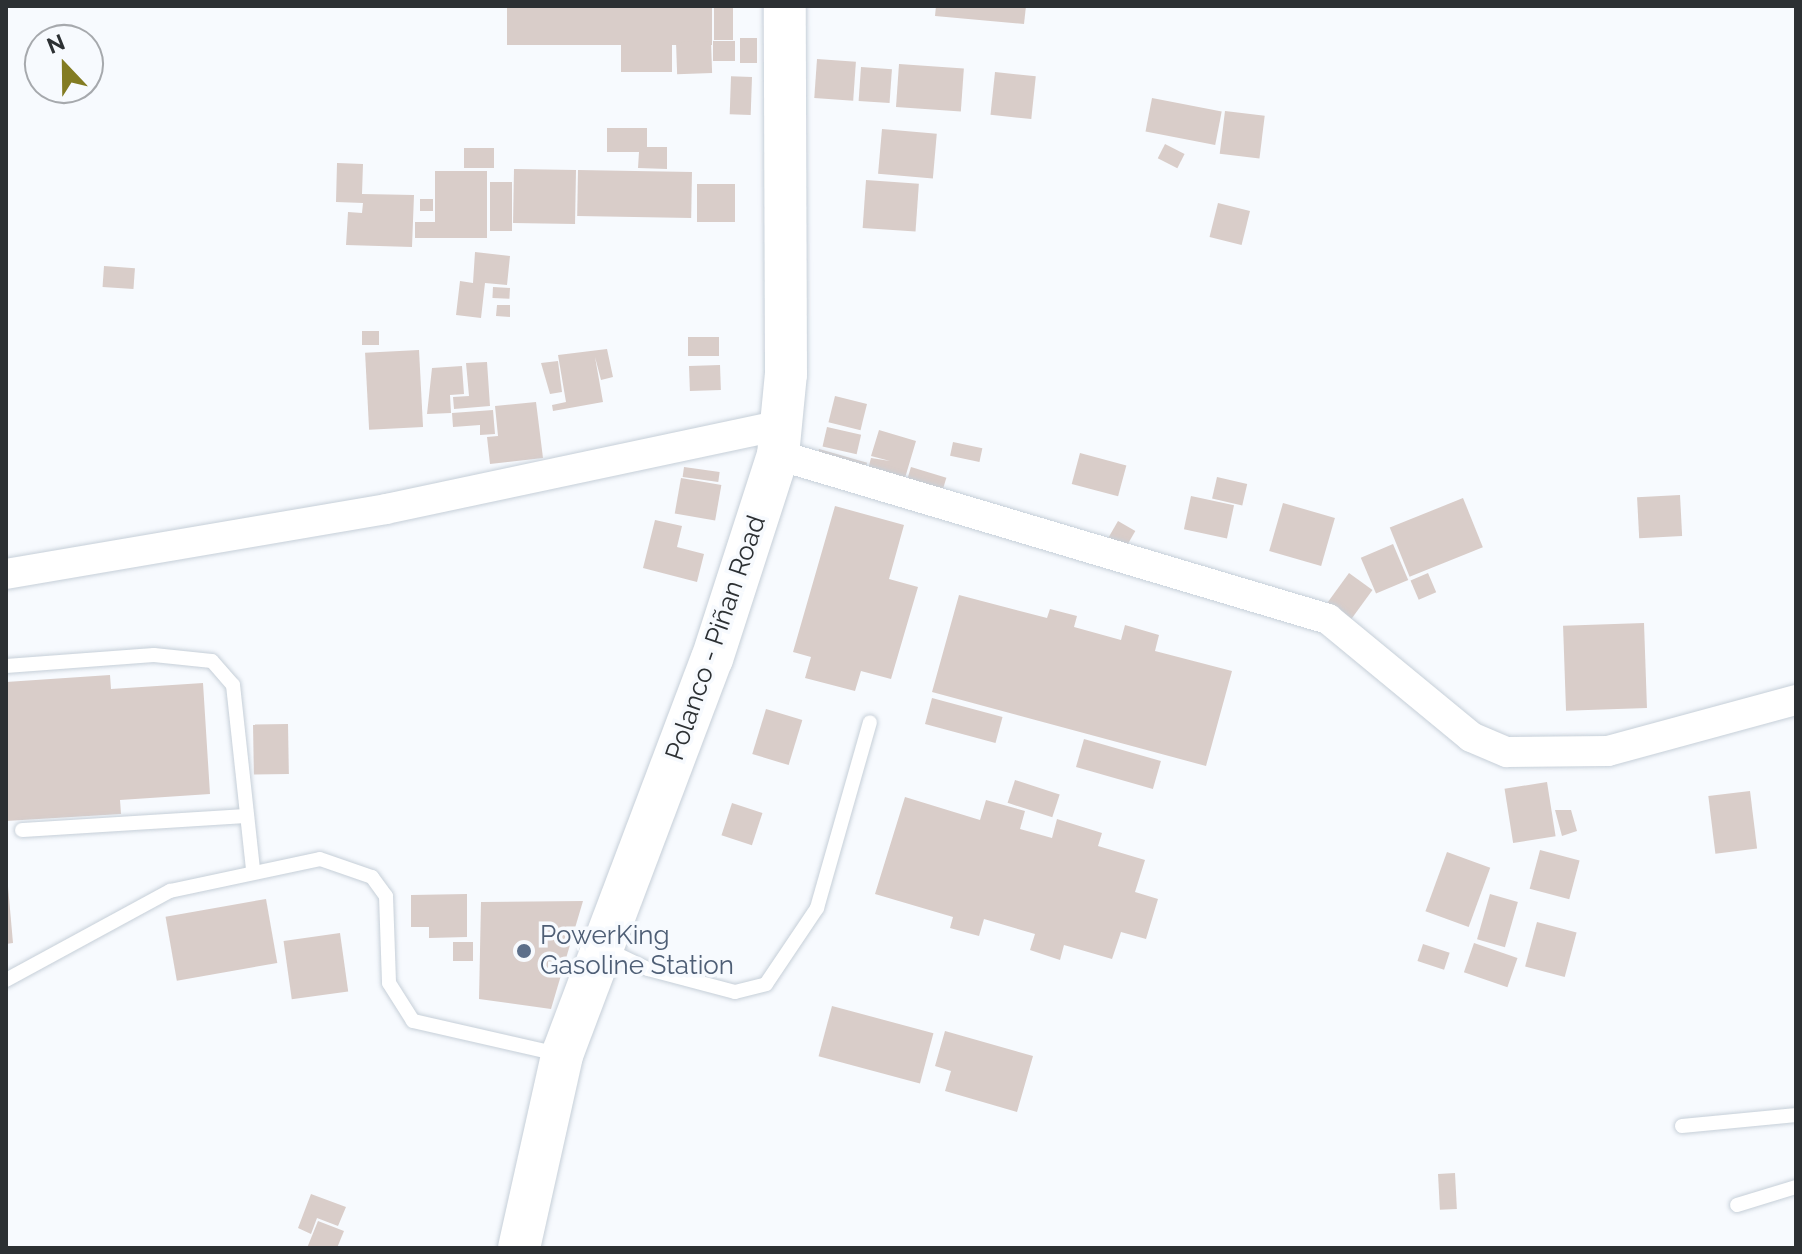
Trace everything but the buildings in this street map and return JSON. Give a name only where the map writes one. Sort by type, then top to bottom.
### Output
[{"type":"main road","name":"Polanco - Piñan Road","points":[[519,1248],[562,1055],[606,949],[781,439],[785,6]]},
{"type":"street","points":[[6,574],[781,439],[1328,619],[1471,737],[1507,752],[1608,751],[1796,700]]},
{"type":"lane","points":[[6,666],[154,655],[212,661],[233,685],[253,868]]},
{"type":"lane","points":[[606,949],[648,969],[735,992],[766,984],[817,908],[870,722]]},
{"type":"lane","points":[[22,830],[247,816]]},
{"type":"lane","points":[[6,980],[170,891],[253,868],[320,859],[372,877],[386,896],[389,983],[413,1021],[562,1055]]},
{"type":"lane","points":[[1682,1126],[1796,1115]]},
{"type":"lane","points":[[1737,1205],[1796,1187]]},
{"type":"place","name":"PowerKing Gasoline Station","points":[[524,951]]}]
